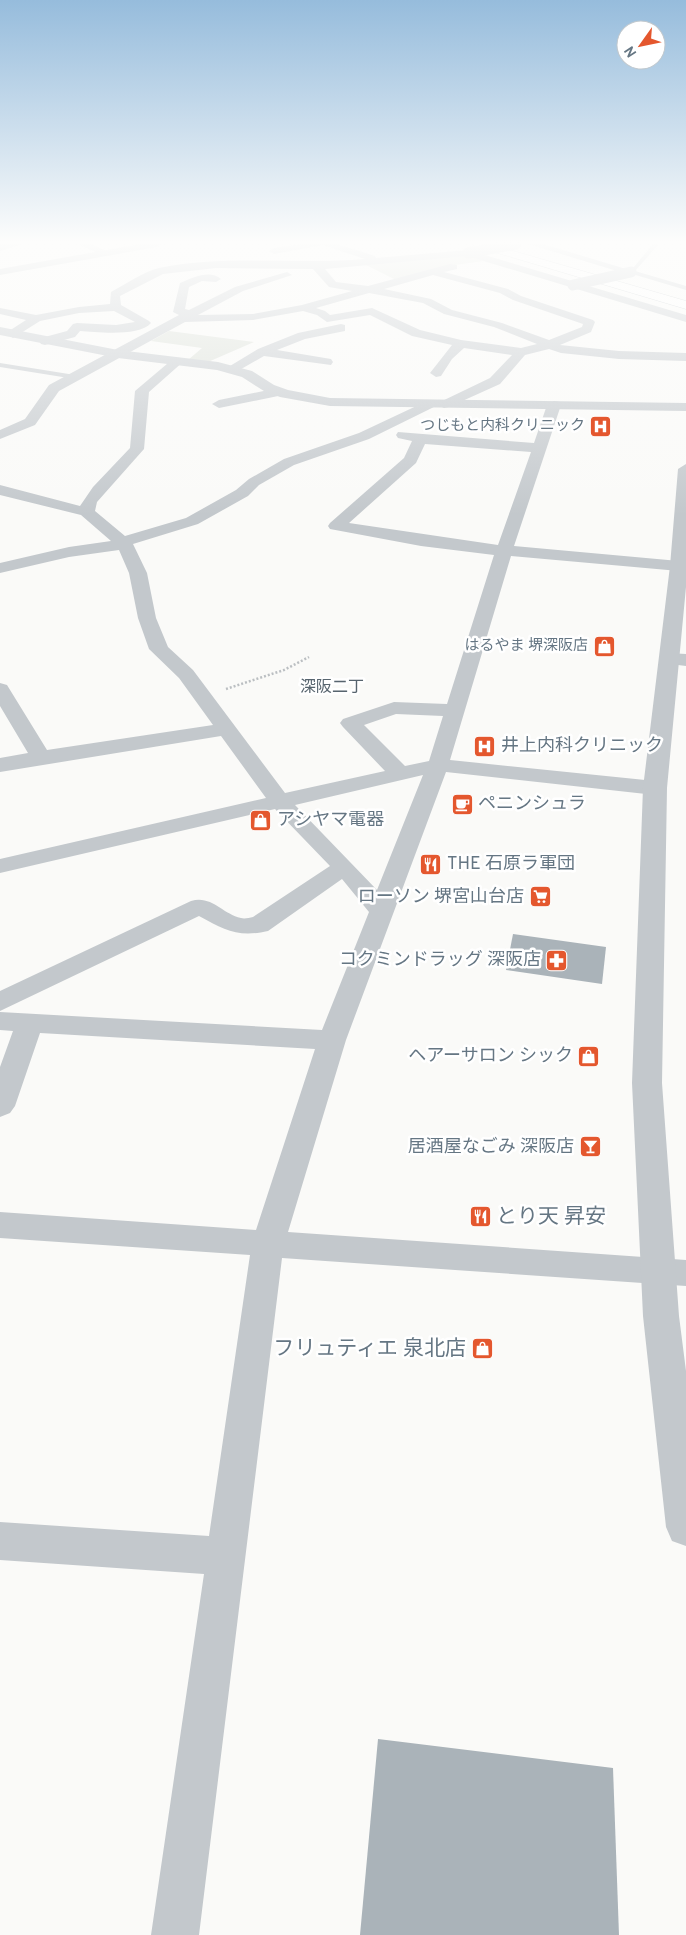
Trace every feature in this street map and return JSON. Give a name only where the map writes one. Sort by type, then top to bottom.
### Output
[{"type":"street","points":[[45,341],[70,334]]},
{"type":"street","points":[[0,435],[30,422],[54,388],[154,334]]},
{"type":"street","points":[[232,369],[262,352],[293,340],[320,334]]},
{"type":"street","points":[[421,334],[461,344],[521,352],[549,345],[574,334]]},
{"type":"street","points":[[522,334],[549,345],[591,353],[686,357]]},
{"type":"street","points":[[270,335],[293,340]]},
{"type":"street","points":[[9,336],[118,354],[232,369],[247,374],[278,392],[330,402],[686,407]]},
{"type":"street","points":[[436,373],[448,356],[461,344]]},
{"type":"street","points":[[262,352],[327,362]]},
{"type":"street","points":[[0,568],[59,554],[124,543],[192,521],[236,497],[254,482],[289,462],[378,430],[495,381],[521,352]]},
{"type":"street","points":[[87,512],[89,502],[137,449],[142,391],[178,361]]},
{"type":"street","points":[[219,404],[278,392]]},
{"type":"street","points":[[175,1935],[268,1243],[332,1040],[438,765],[504,551],[554,405]]},
{"type":"street","points":[[378,430],[420,439],[539,448]]},
{"type":"street","points":[[420,439],[411,460],[336,526],[389,536],[504,551],[679,566]]},
{"type":"street","points":[[686,469],[679,566],[677,660],[655,788],[647,1083],[672,1272],[661,1316],[686,1527]]},
{"type":"street","points":[[0,490],[87,512],[124,543],[138,573],[148,618],[159,649],[186,674],[280,802],[344,867],[382,911]]},
{"type":"street","points":[[0,689],[41,757]]},
{"type":"street","points":[[400,773],[350,723],[394,708],[455,710]]},
{"type":"street","points":[[0,766],[41,757],[226,729]]},
{"type":"street","points":[[0,866],[438,765],[655,788]]},
{"type":"street","points":[[0,1002],[200,906],[236,926],[259,925],[344,867]]},
{"type":"street","points":[[0,1021],[332,1040]]},
{"type":"street","points":[[0,1106],[30,1023]]},
{"type":"street","points":[[0,1225],[672,1272]]},
{"type":"street","points":[[0,1541],[225,1556]]},
{"type":"lane","points":[[0,365],[75,377]]},
{"type":"path","points":[[202,696],[284,670],[309,658]]},
{"type":"shaded area","points":[[163,334],[195,334],[254,342],[208,362],[188,360],[202,348],[151,341]]},
{"type":"building","points":[[513,934],[606,947],[602,984],[506,970]]},
{"type":"building","points":[[378,1739],[613,1768],[619,1935],[360,1935]]},
{"type":"place","name":"つじもと内科クリニック","points":[[601,426]]},
{"type":"place","name":"はるやま 堺深阪店","points":[[604,646]]},
{"type":"place","name":"井上内科クリニック","points":[[485,746]]},
{"type":"place","name":"ペニンシュラ","points":[[462,804]]},
{"type":"place","name":"アシヤマ電器","points":[[261,820]]},
{"type":"place","name":"THE 石原ラ軍団","points":[[431,864]]},
{"type":"place","name":"ローソン 堺宮山台店","points":[[540,897]]},
{"type":"place","name":"コクミンドラッグ 深阪店","points":[[557,960]]},
{"type":"place","name":"ヘアーサロン シック","points":[[589,1056]]},
{"type":"place","name":"居酒屋なごみ 深阪店","points":[[590,1147]]},
{"type":"place","name":"とり天 昇安","points":[[480,1217]]},
{"type":"place","name":"フリュティエ 泉北店","points":[[482,1349]]},
{"type":"district","name":"深阪二丁","points":[[332,688]]}]
